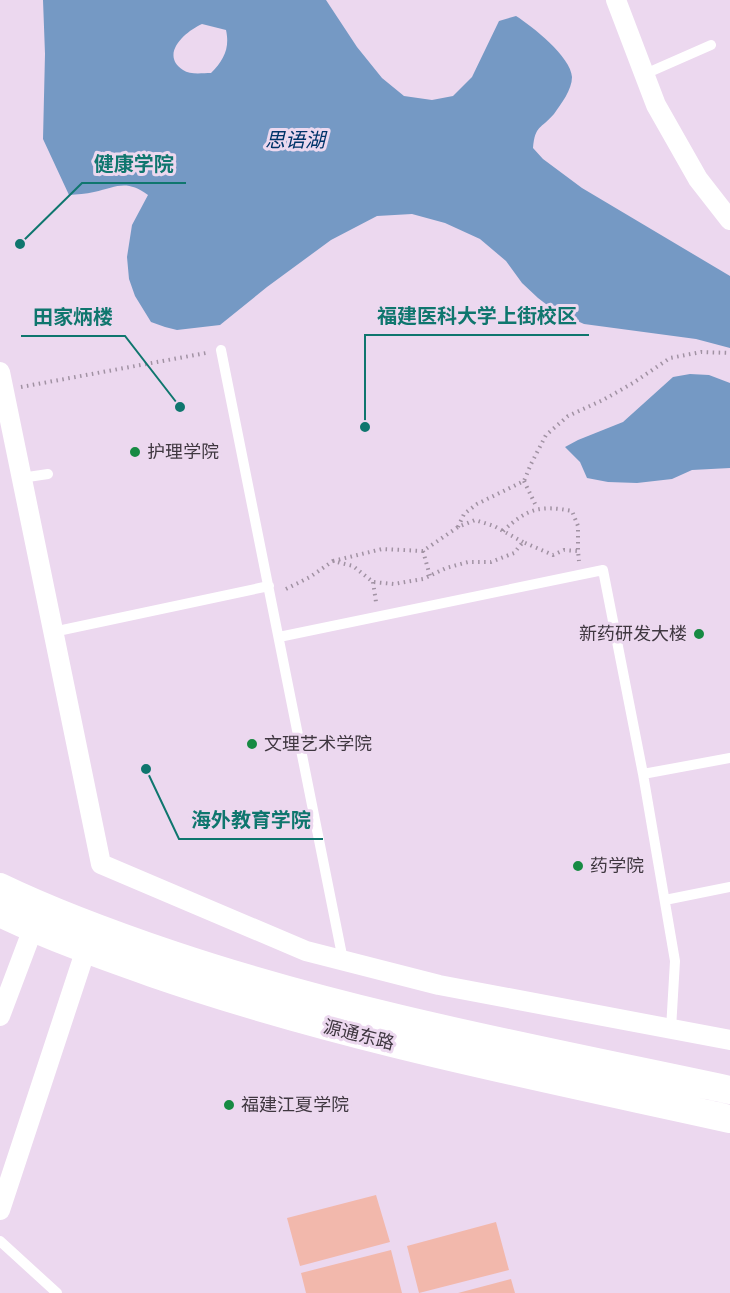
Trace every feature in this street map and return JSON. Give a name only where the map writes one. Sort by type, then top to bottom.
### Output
[{"type":"main road","name":"源通东路","points":[[0,887],[37,918]]},
{"type":"main road","name":"源通东路","points":[[0,913],[37,918],[90,939],[202,990],[346,1032],[730,1119]]},
{"type":"main road","name":"源通东路","points":[[90,939],[413,1022],[730,1090]]},
{"type":"street","points":[[616,0],[656,105],[698,179],[730,220]]},
{"type":"street","points":[[2,381],[101,864],[306,951],[439,984],[730,1040]]},
{"type":"street","points":[[0,1016],[37,918]]},
{"type":"street","points":[[0,1210],[90,939]]},
{"type":"lane","points":[[645,74],[711,45]]},
{"type":"lane","points":[[221,350],[343,960]]},
{"type":"lane","points":[[21,478],[48,474]]},
{"type":"lane","points":[[279,637],[603,570],[643,774],[675,961],[671,1029]]},
{"type":"lane","points":[[53,632],[270,591]]},
{"type":"lane","points":[[643,774],[730,758]]},
{"type":"lane","points":[[665,900],[730,887]]},
{"type":"lane","points":[[0,1241],[57,1293]]},
{"type":"path","points":[[2,381],[221,350]]},
{"type":"path","points":[[458,527],[464,514],[477,504],[524,481],[546,435],[568,416],[633,383],[670,358],[701,352],[730,354]]},
{"type":"path","points":[[524,481],[537,508]]},
{"type":"path","points":[[503,531],[518,517],[537,508],[551,507],[572,511],[578,526],[578,551],[582,574]]},
{"type":"path","points":[[270,591],[310,577],[333,561],[382,549],[423,551],[458,527],[475,520],[553,555],[564,550],[578,551]]},
{"type":"path","points":[[333,561],[353,566],[373,582],[394,584],[430,576],[446,568],[468,562],[491,562],[514,553],[523,542]]},
{"type":"path","points":[[423,551],[430,576]]},
{"type":"shaded area","points":[[376,1195],[390,1242],[300,1266],[287,1218]]},
{"type":"shaded area","points":[[496,1222],[509,1270],[419,1293],[407,1246]]},
{"type":"shaded area","points":[[391,1250],[402,1293],[306,1293],[301,1273]]},
{"type":"shaded area","points":[[511,1279],[515,1293],[458,1293]]},
{"type":"water","name":"思语湖","points":[[43,0],[326,0],[357,47],[382,78],[404,96],[432,100],[453,96],[472,77],[499,21],[516,16],[540,34],[558,52],[565,60],[572,77],[563,101],[537,131],[533,148],[543,159],[582,188],[730,276],[730,348],[696,339],[584,324],[555,311],[538,298],[522,283],[506,261],[480,239],[445,223],[412,214],[377,216],[331,240],[220,325],[177,330],[151,322],[135,296],[129,279],[127,257],[132,225],[148,195],[134,187],[121,186],[69,195],[43,139],[45,54]],"holes":[[[202,24],[226,30],[225,53],[211,73],[189,73],[176,64],[174,50],[183,37],[196,27]]]},
{"type":"water","points":[[690,374],[709,375],[730,383],[730,468],[692,470],[672,479],[637,483],[608,482],[587,478],[580,462],[565,447],[623,422],[673,377]]},
{"type":"place","name":"健康学院","points":[[20,244]]},
{"type":"place","name":"田家炳楼","points":[[180,407]]},
{"type":"place","name":"福建医科大学上街校区","points":[[365,427]]},
{"type":"place","name":"护理学院","points":[[135,452]]},
{"type":"place","name":"新药研发大楼","points":[[699,634]]},
{"type":"place","name":"文理艺术学院","points":[[252,744]]},
{"type":"place","name":"海外教育学院","points":[[146,769]]},
{"type":"place","name":"药学院","points":[[578,866]]},
{"type":"place","name":"福建江夏学院","points":[[229,1105]]}]
